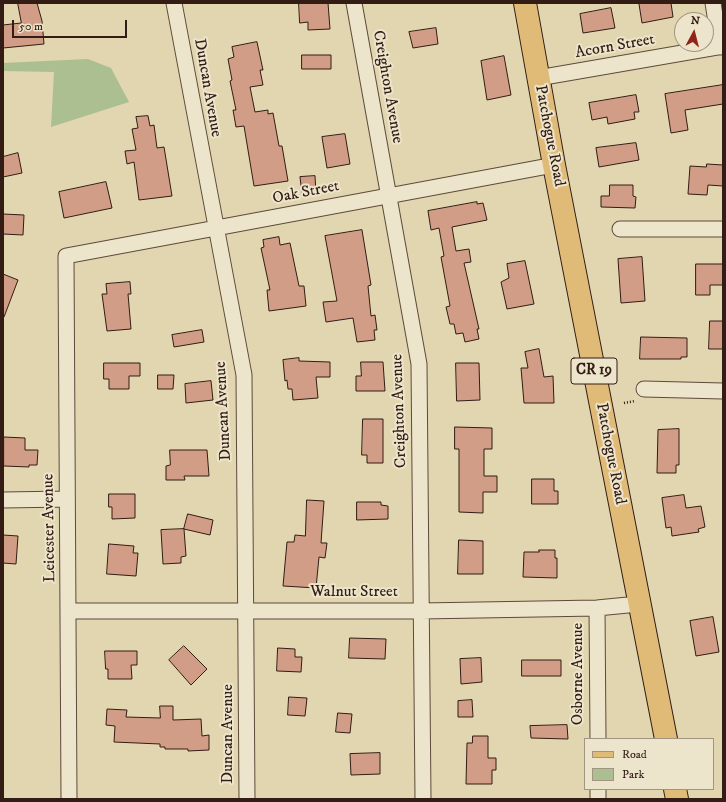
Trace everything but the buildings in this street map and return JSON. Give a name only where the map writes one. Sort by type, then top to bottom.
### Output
[{"type":"main road","name":"Patchogue Road","points":[[525,3],[554,165],[666,738]]},
{"type":"street","name":"Duncan Avenue","points":[[174,3],[244,375],[247,799]]},
{"type":"street","name":"Creighton Avenue","points":[[354,3],[419,364],[423,799]]},
{"type":"street","points":[[713,3],[722,46]]},
{"type":"street","name":"Acorn Street","points":[[538,78],[722,46]]},
{"type":"street","name":"Oak Street","points":[[66,256],[216,230],[389,195],[554,165]]},
{"type":"street","points":[[620,229],[723,229]]},
{"type":"street","name":"Leicester Avenue","points":[[66,256],[69,799]]},
{"type":"street","points":[[644,389],[723,391]]},
{"type":"street","points":[[3,500],[67,499]]},
{"type":"street","name":"Walnut Street","points":[[69,611],[421,611],[597,608],[621,606],[639,602]]},
{"type":"street","name":"Osborne Avenue","points":[[597,608],[598,738]]},
{"type":"green space","points":[[88,59],[111,68],[129,102],[51,127],[54,72],[3,71],[3,63]]}]
